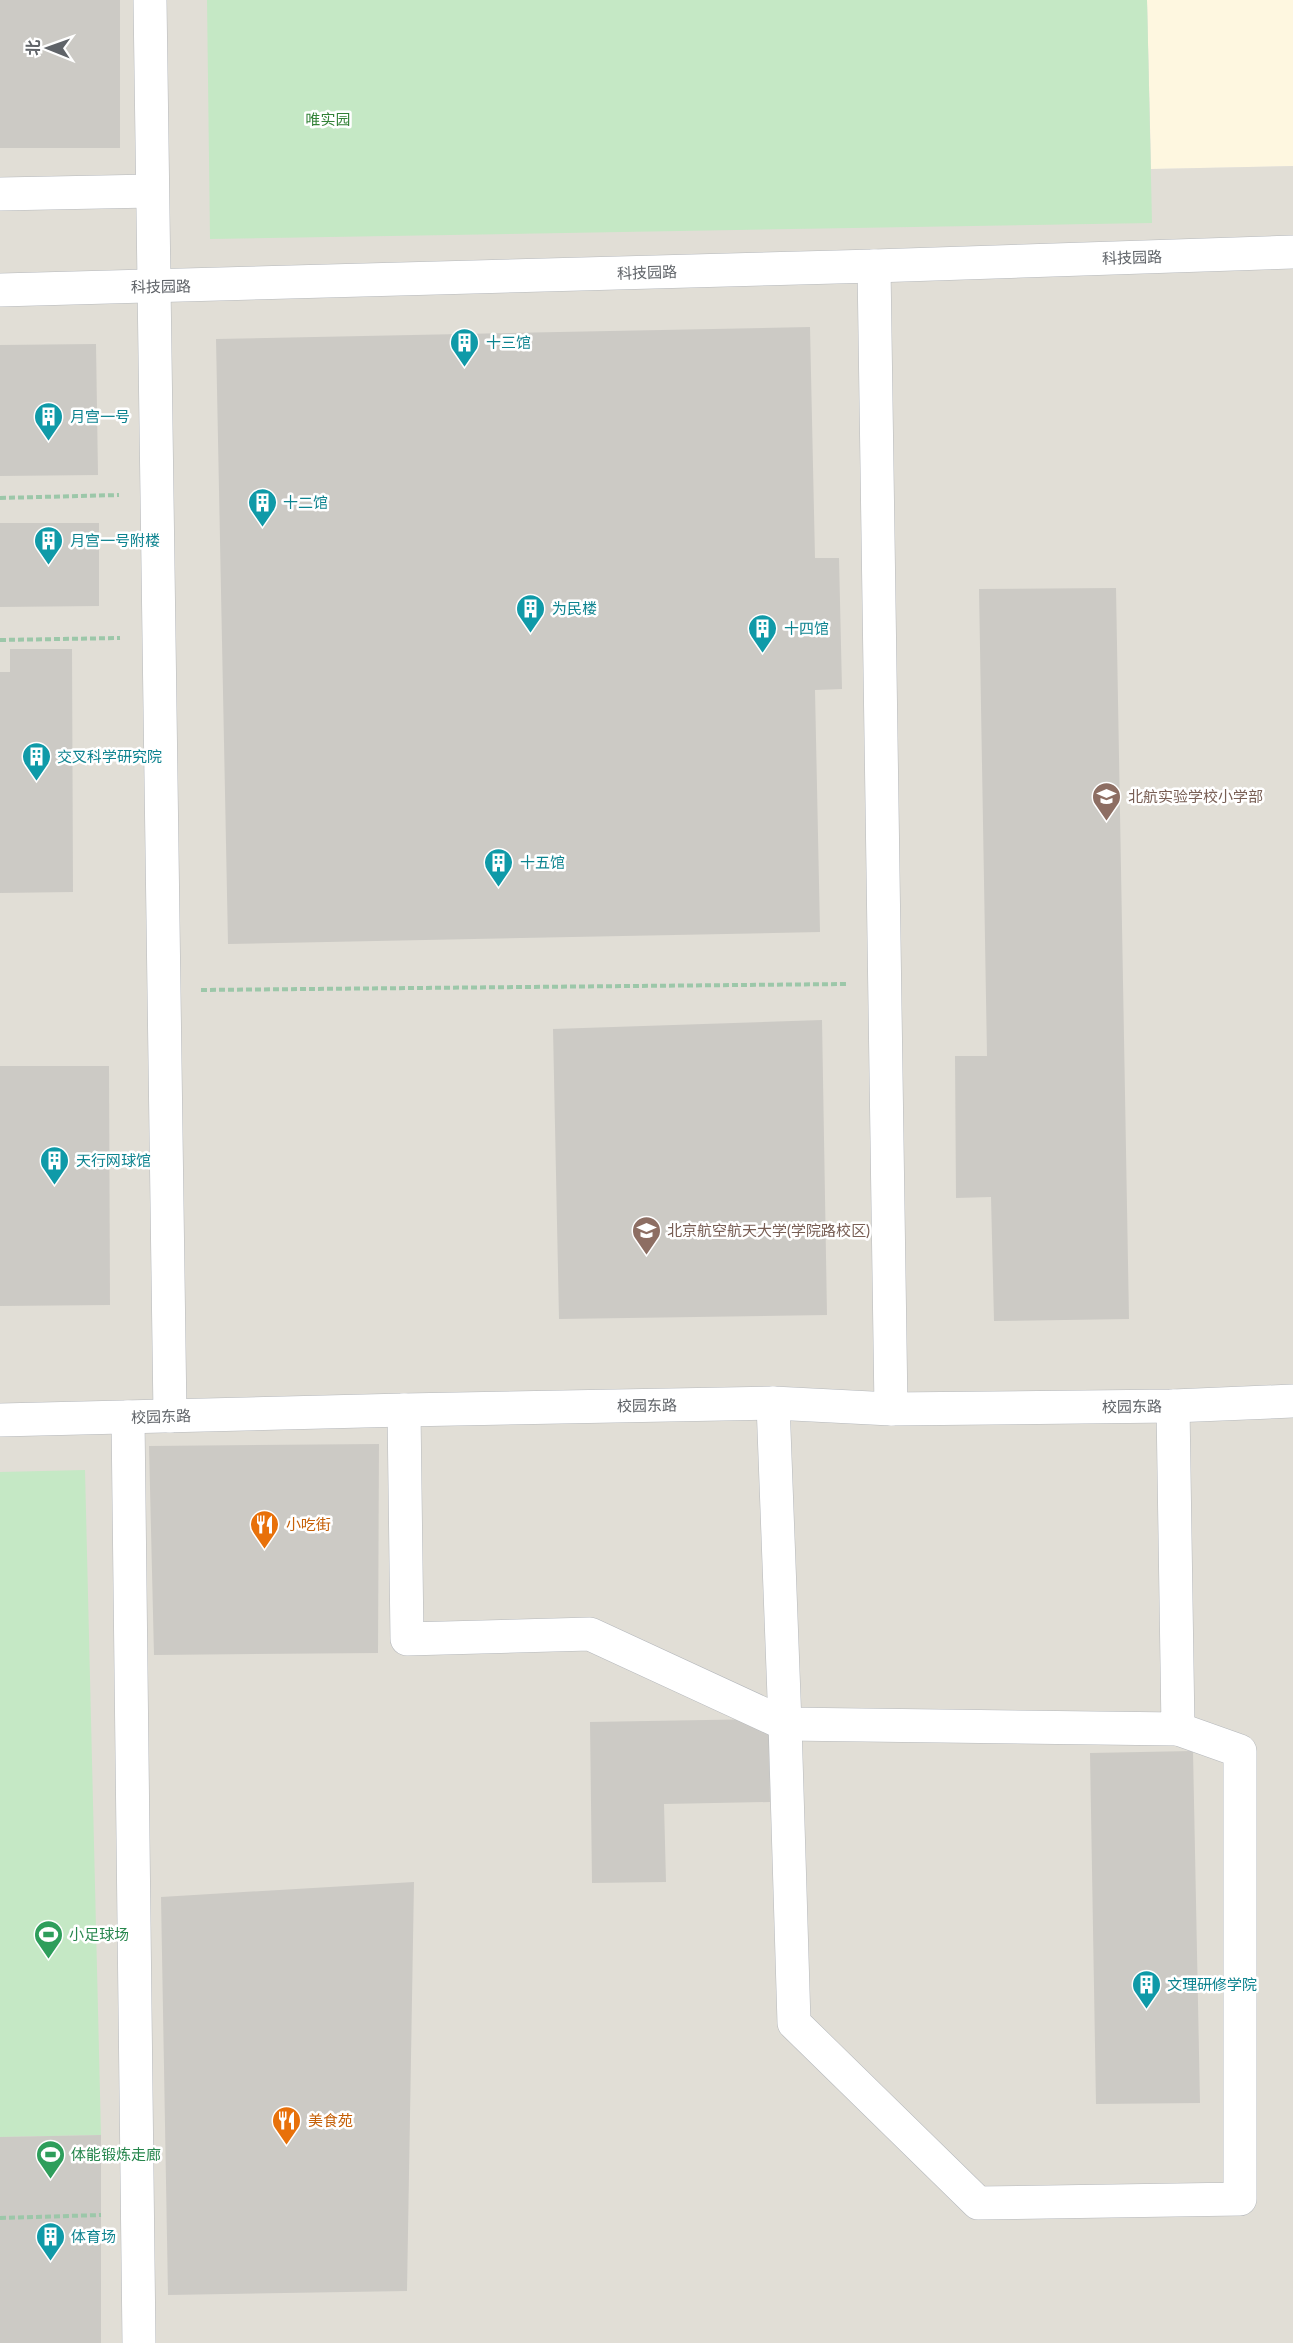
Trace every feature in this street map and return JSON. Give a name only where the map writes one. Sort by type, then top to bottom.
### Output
[{"type":"street","points":[[150,0],[171,1416]]},
{"type":"street","points":[[0,194],[152,191]]},
{"type":"street","name":"科技园路","points":[[0,290],[1293,252]]},
{"type":"street","points":[[874,266],[891,1409]]},
{"type":"street","name":"校园东路","points":[[0,1420],[772,1403],[891,1409],[1173,1406],[1293,1401]]},
{"type":"street","points":[[404,1410],[407,1639],[590,1634],[785,1724],[1178,1729],[1240,1751],[1240,2199],[978,2203],[794,2024],[785,1724],[772,1403]]},
{"type":"street","points":[[1173,1406],[1178,1729]]},
{"type":"street","points":[[128,1417],[139,2343]]},
{"type":"path","points":[[0,498],[159,494]]},
{"type":"path","points":[[0,640],[160,637]]},
{"type":"path","points":[[164,991],[885,984]]},
{"type":"path","points":[[0,2218],[137,2215]]},
{"type":"shaded area","name":"北京航空航天大学(学院路校区)","points":[[0,0],[1147,0],[1151,169],[1293,166],[1293,2343],[0,2343]]},
{"type":"shaded area","points":[[1147,0],[1293,0],[1293,166],[1151,169]]},
{"type":"green space","name":"唯实园","points":[[207,0],[1147,0],[1152,223],[210,239]]},
{"type":"green space","points":[[85,1470],[101,2135],[0,2137],[0,1472]]},
{"type":"building","points":[[0,0],[120,0],[120,148],[0,148]]},
{"type":"building","name":"为民楼","points":[[810,327],[815,558],[839,558],[842,689],[815,690],[820,932],[228,944],[216,339]]},
{"type":"building","name":"月宫一号","points":[[96,344],[98,475],[0,476],[0,345]]},
{"type":"building","name":"月宫一号附楼","points":[[0,523],[99,523],[99,606],[0,607]]},
{"type":"building","points":[[1116,588],[1129,1319],[994,1321],[991,1197],[956,1198],[955,1056],[987,1056],[979,589]]},
{"type":"building","name":"交叉科学研究院","points":[[10,649],[72,649],[73,892],[0,893],[0,672],[10,672]]},
{"type":"building","points":[[822,1020],[827,1315],[559,1319],[553,1029]]},
{"type":"building","name":"天行网球馆","points":[[0,1066],[109,1066],[110,1305],[0,1306]]},
{"type":"building","name":"小吃街","points":[[379,1444],[378,1653],[154,1655],[149,1446]]},
{"type":"building","points":[[769,1719],[770,1802],[664,1804],[666,1882],[592,1883],[590,1722]]},
{"type":"building","name":"文理研修学院","points":[[1193,1751],[1200,2103],[1096,2104],[1090,1753]]},
{"type":"building","name":"美食苑","points":[[414,1882],[407,2291],[168,2295],[161,1897]]},
{"type":"building","name":"体育场","points":[[101,2135],[101,2343],[0,2343],[0,2137]]},
{"type":"place","name":"十三馆","points":[[465,368]]},
{"type":"place","name":"月宫一号","points":[[49,442]]},
{"type":"place","name":"十二馆","points":[[262,528]]},
{"type":"place","name":"月宫一号附楼","points":[[49,566]]},
{"type":"place","name":"为民楼","points":[[531,634]]},
{"type":"place","name":"十四馆","points":[[763,654]]},
{"type":"place","name":"交叉科学研究院","points":[[36,782]]},
{"type":"place","name":"北航实验学校小学部","points":[[1107,822]]},
{"type":"place","name":"十五馆","points":[[499,888]]},
{"type":"place","name":"天行网球馆","points":[[55,1186]]},
{"type":"place","name":"北京航空航天大学(学院路校区)","points":[[646,1256]]},
{"type":"place","name":"小吃街","points":[[265,1550]]},
{"type":"place","name":"小足球场","points":[[48,1960]]},
{"type":"place","name":"文理研修学院","points":[[1146,2010]]},
{"type":"place","name":"美食苑","points":[[287,2146]]},
{"type":"place","name":"体能锻炼走廊","points":[[50,2180]]},
{"type":"place","name":"体育场","points":[[50,2262]]}]
